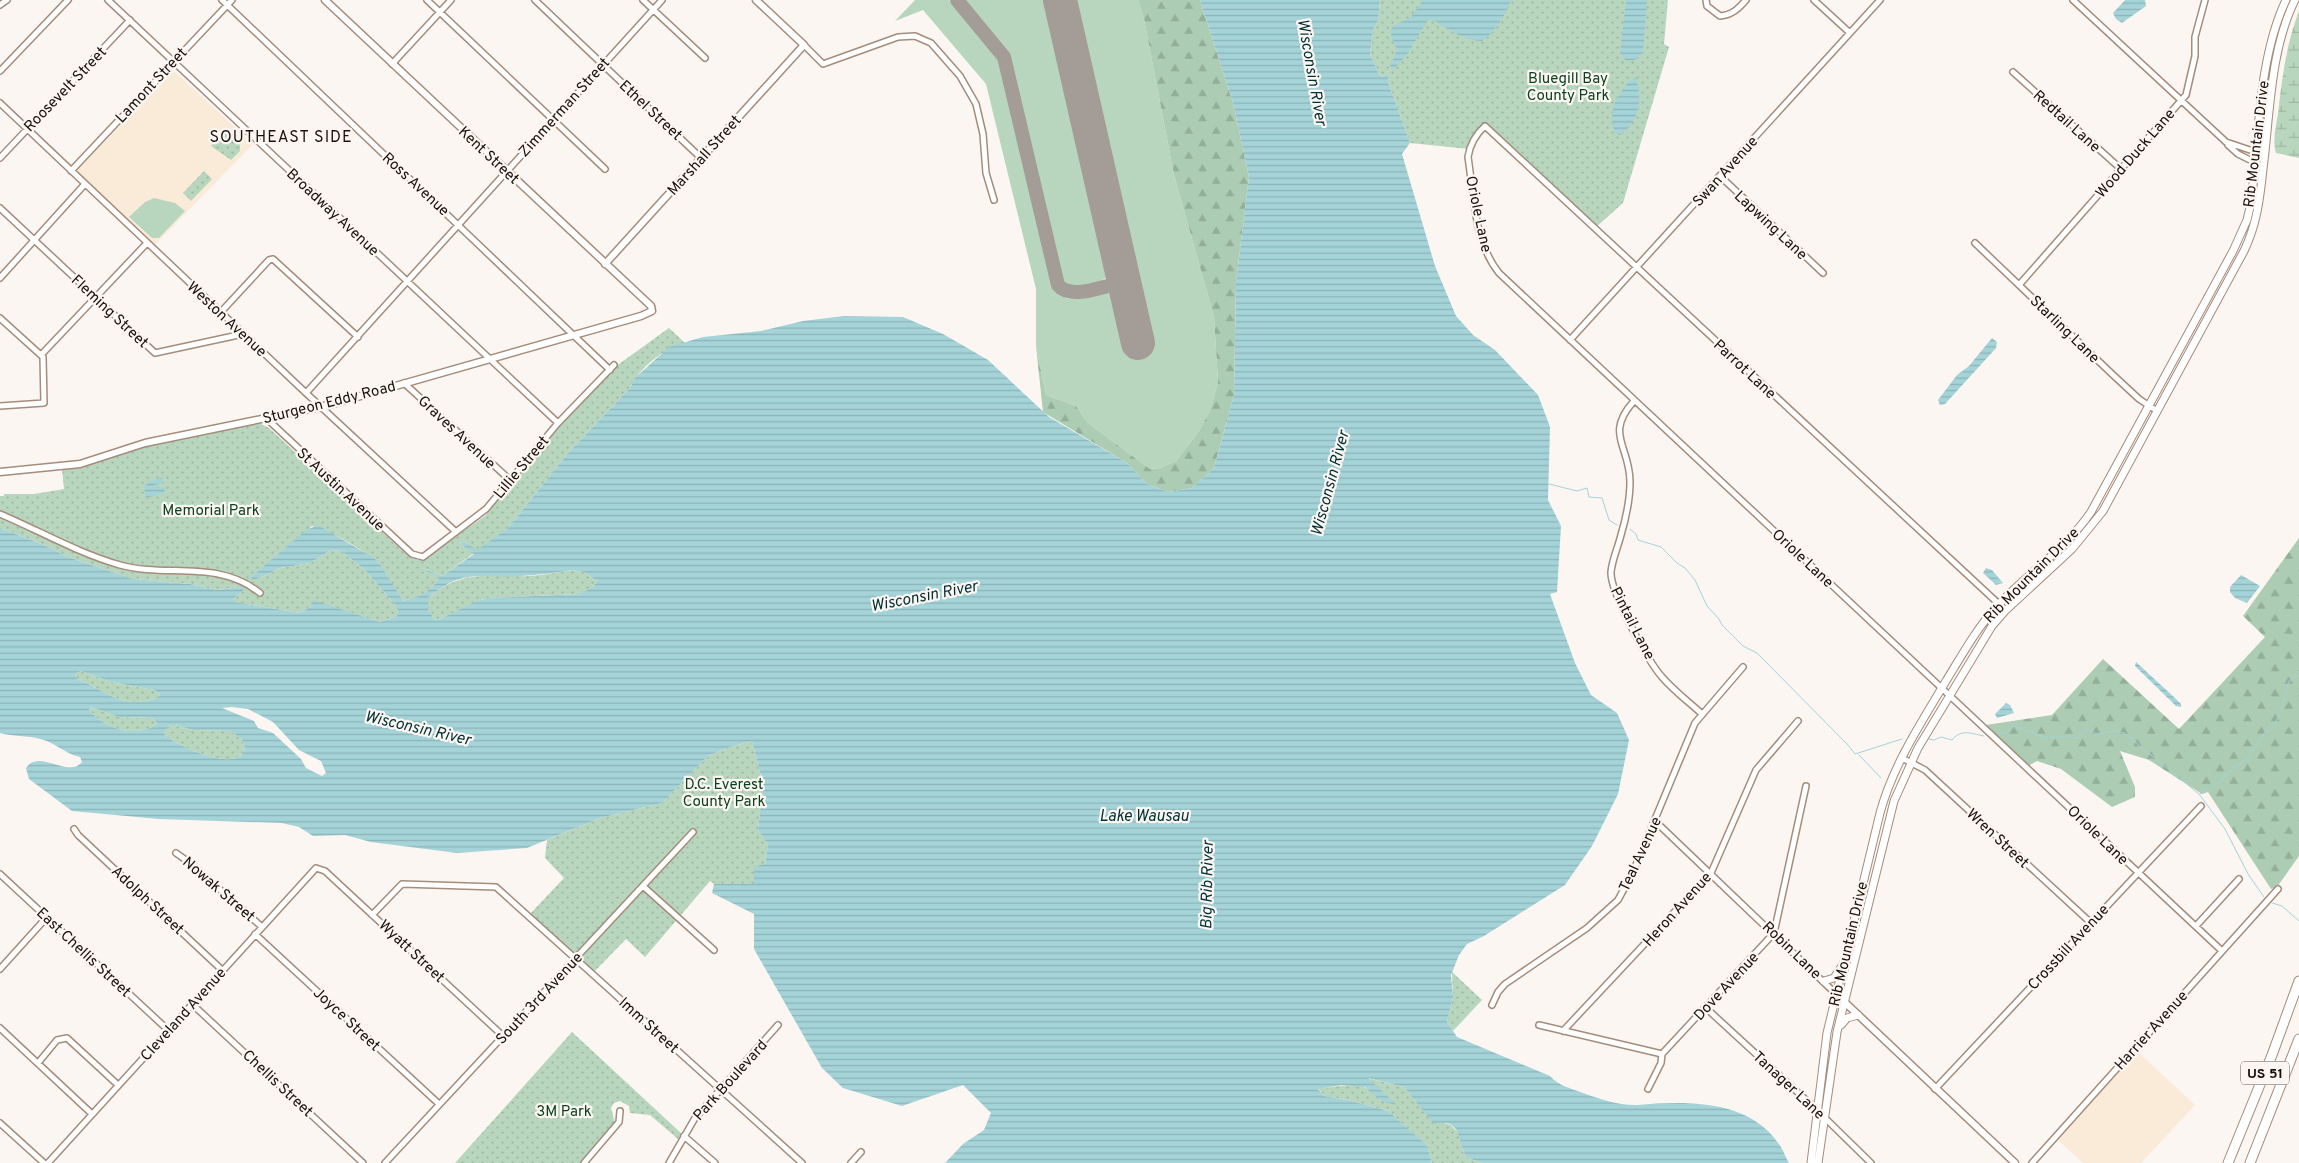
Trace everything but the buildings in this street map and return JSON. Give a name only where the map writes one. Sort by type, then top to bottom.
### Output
[{"type":"highway","name":"US 51","points":[[2228,1163],[2272,1055],[2299,981]]},
{"type":"highway","name":"US 51","points":[[2250,1163],[2299,1039]]},
{"type":"main road","name":"Rib Mountain Drive","points":[[1811,1163],[1827,1033],[1887,790],[1902,758],[1977,632],[1998,604],[2053,556],[2078,530],[2095,504],[2233,251],[2246,220],[2256,164],[2267,56],[2274,29],[2286,0]]},
{"type":"main road","name":"Rib Mountain Drive","points":[[1818,1163],[1837,1032],[1886,828],[1896,795],[1910,762],[1986,634],[2005,610],[2072,549],[2095,522],[2109,501],[2248,242],[2258,211],[2278,52],[2285,23],[2295,0]]},
{"type":"main road","points":[[1824,981],[1835,976],[1845,961]]},
{"type":"main road","points":[[1837,1032],[1846,1018],[1858,1015]]},
{"type":"street","points":[[0,5],[7,0]]},
{"type":"street","points":[[0,71],[68,0]]},
{"type":"street","name":"Broadway Avenue","points":[[108,0],[558,423]]},
{"type":"street","name":"Ross Avenue","points":[[222,0],[574,335],[612,367]]},
{"type":"street","name":"Lamont Street","points":[[71,171],[232,0]]},
{"type":"street","name":"Kent Street","points":[[325,0],[506,172],[649,304],[652,311]]},
{"type":"street","points":[[427,0],[605,169]]},
{"type":"street","points":[[392,64],[451,0]]},
{"type":"street","name":"Ethel Street","points":[[534,0],[701,158]]},
{"type":"street","points":[[643,0],[705,58]]},
{"type":"street","name":"Zimmerman Street","points":[[306,393],[662,0]]},
{"type":"street","points":[[756,0],[823,64],[900,36],[915,36],[931,43],[960,76],[976,104],[984,134],[986,173],[994,200]]},
{"type":"street","points":[[1706,0],[1707,6],[1712,12],[1720,16],[1732,13],[1746,0]]},
{"type":"street","points":[[1814,0],[1850,33]]},
{"type":"street","name":"Swan Avenue","points":[[1570,340],[1880,0]]},
{"type":"street","points":[[2074,0],[2236,153],[2256,164],[2264,166]]},
{"type":"street","name":"Wood Duck Lane","points":[[2019,285],[2189,91],[2195,56],[2195,36],[2204,0]]},
{"type":"street","name":"Roosevelt Street","points":[[0,158],[26,128],[130,20]]},
{"type":"street","name":"Marshall Street","points":[[605,264],[804,45]]},
{"type":"street","name":"Redtail Lane","points":[[2013,72],[2121,170]]},
{"type":"street","name":"Weston Avenue","points":[[0,104],[320,407],[456,532]]},
{"type":"street","name":"Parrot Lane","points":[[1485,126],[2005,610]]},
{"type":"street","name":"Oriole Lane","points":[[1485,126],[1473,140],[1468,157],[1486,254],[1507,282],[2222,951]]},
{"type":"street","points":[[2226,142],[2265,155]]},
{"type":"street","name":"Lapwing Lane","points":[[1720,176],[1823,273]]},
{"type":"street","points":[[0,278],[85,184]]},
{"type":"street","name":"Fleming Street","points":[[0,208],[155,353],[243,334]]},
{"type":"street","points":[[42,355],[147,243]]},
{"type":"street","name":"Starling Lane","points":[[1975,243],[2111,373],[2157,411]]},
{"type":"street","points":[[220,312],[271,259],[275,260],[358,337]]},
{"type":"street","name":"Sturgeon Eddy Road","points":[[0,472],[80,464],[144,443],[320,407],[641,316],[652,311]]},
{"type":"street","points":[[0,318],[42,355],[44,360],[44,403],[0,406]]},
{"type":"street","name":"Lillie Street","points":[[419,557],[426,556],[486,509],[558,423],[612,367]]},
{"type":"street","name":"Graves Avenue","points":[[404,383],[510,480]]},
{"type":"street","name":"Pintail Lane","points":[[1634,401],[1622,416],[1619,429],[1630,471],[1630,483],[1627,511],[1611,570],[1613,587],[1658,672],[1702,714]]},
{"type":"street","name":"St Austin Avenue","points":[[266,418],[412,554],[419,557]]},
{"type":"street","points":[[0,514],[78,550],[122,565],[212,573],[243,582],[260,593]]},
{"type":"street","name":"Teal Avenue","points":[[1492,1005],[1505,984],[1587,928],[1618,900],[1633,872],[1695,723],[1743,667]]},
{"type":"street","name":"Heron Avenue","points":[[1563,1031],[1711,874],[1756,770],[1798,721]]},
{"type":"street","name":"Wren Street","points":[[1902,758],[1926,771],[2091,923]]},
{"type":"street","name":"Dove Avenue","points":[[1648,1089],[1661,1063],[1662,1054],[1774,933],[1806,786]]},
{"type":"street","name":"Crossbill Avenue","points":[[1935,1089],[2201,806]]},
{"type":"street","name":"Robin Lane","points":[[1655,820],[1935,1089],[2015,1163]]},
{"type":"street","name":"Adolph Street","points":[[74,829],[78,835],[222,970]]},
{"type":"street","name":"South 3rd Avenue","points":[[385,1163],[694,832]]},
{"type":"street","name":"Nowak Street","points":[[176,853],[262,926]]},
{"type":"street","name":"Cleveland Avenue","points":[[48,1163],[312,870],[319,868]]},
{"type":"street","name":"Wyatt Street","points":[[319,868],[503,1036]]},
{"type":"street","name":"East Chellis Street","points":[[0,874],[168,1030]]},
{"type":"street","points":[[2196,926],[2239,879]]},
{"type":"street","name":"Imm Street","points":[[372,915],[402,884],[496,887],[802,1163]]},
{"type":"street","points":[[644,887],[714,950]]},
{"type":"street","name":"Harrier Avenue","points":[[2032,1163],[2278,890]]},
{"type":"street","points":[[0,969],[47,917]]},
{"type":"street","name":"Joyce Street","points":[[255,934],[439,1104]]},
{"type":"street","name":"Chellis Street","points":[[192,1004],[363,1163]]},
{"type":"street","name":"Tanager Lane","points":[[1706,1008],[1817,1110],[1871,1163]]},
{"type":"street","name":"Park Boulevard","points":[[669,1163],[695,1118],[778,1025]]},
{"type":"street","points":[[1539,1026],[1662,1054]]},
{"type":"street","points":[[0,1028],[92,1114]]},
{"type":"street","points":[[38,1063],[57,1040],[66,1038],[118,1085]]},
{"type":"street","points":[[584,1163],[619,1122],[620,1111]]},
{"type":"street","points":[[0,1123],[44,1163]]},
{"type":"street","points":[[684,1136],[715,1163]]},
{"type":"street","points":[[851,1163],[861,1152]]},
{"type":"shaded area","points":[[174,71],[253,144],[154,246],[78,174],[77,170]]},
{"type":"shaded area","points":[[2137,1051],[2195,1105],[2141,1163],[2083,1163],[2058,1140]]},
{"type":"green space","points":[[915,0],[949,0],[997,54],[1051,283],[1056,292],[1068,299],[1107,292],[1115,295],[1129,344],[1150,339],[1072,0],[1138,0],[1144,19],[1174,175],[1214,317],[1218,382],[1211,408],[1199,431],[1176,461],[1160,468],[1150,469],[1088,423],[1076,406],[1046,395],[1036,346],[1036,289],[986,84],[923,10],[895,21]]},
{"type":"green space","points":[[963,0],[1049,0],[1110,266],[1110,275],[1098,283],[1073,288],[1063,282],[1010,57]]},
{"type":"green space","points":[[1138,0],[1200,0],[1233,103],[1249,177],[1236,282],[1234,395],[1214,468],[1192,488],[1168,492],[1147,484],[1127,463],[1043,412],[1036,346],[1046,395],[1076,406],[1088,423],[1150,469],[1160,468],[1176,461],[1199,431],[1211,408],[1218,382],[1214,317],[1174,175],[1144,19]]},
{"type":"green space","name":"Bluegill Bay County Park","points":[[1380,0],[1668,0],[1664,44],[1669,47],[1623,203],[1595,228],[1485,126],[1469,149],[1410,143],[1388,82],[1389,76],[1386,74],[1382,77],[1379,74],[1370,54],[1373,30],[1378,21]]},
{"type":"green space","points":[[2299,11],[2299,158],[2276,153],[2274,144],[2285,62]]},
{"type":"green space","points":[[220,134],[227,134],[240,145],[240,151],[231,160],[211,146]]},
{"type":"green space","points":[[204,171],[212,179],[191,201],[183,193]]},
{"type":"green space","points":[[154,198],[175,203],[185,211],[159,238],[152,238],[129,217],[145,202]]},
{"type":"green space","name":"Memorial Park","points":[[669,328],[685,343],[660,355],[639,373],[630,388],[569,452],[508,528],[477,551],[463,541],[460,543],[474,553],[442,576],[422,568],[439,578],[424,594],[403,601],[377,562],[360,549],[339,537],[312,526],[254,575],[257,579],[280,568],[310,563],[331,550],[341,551],[364,569],[398,608],[397,616],[380,622],[313,601],[310,607],[300,613],[234,602],[233,599],[243,591],[241,587],[217,590],[190,584],[133,579],[68,557],[44,545],[0,528],[0,496],[4,496],[4,494],[34,494],[64,489],[62,470],[86,466],[137,447],[259,423],[269,428],[405,553],[418,560],[422,560],[485,516],[555,429],[619,364]]},
{"type":"green space","points":[[2299,538],[2299,856],[2277,887],[2271,889],[2208,792],[2202,794],[2149,760],[2120,751],[2135,787],[2135,797],[2112,807],[2061,769],[2037,761],[2028,766],[1986,725],[2052,715],[2103,659],[2179,729],[2265,637],[2243,616]]},
{"type":"green space","points":[[572,570],[584,572],[597,581],[593,587],[579,594],[489,598],[478,601],[438,620],[434,619],[428,609],[428,598],[449,584],[470,577],[524,576]]},
{"type":"green space","points":[[81,671],[111,682],[154,690],[160,694],[158,698],[145,701],[124,701],[77,679],[75,674]]},
{"type":"green space","points":[[91,707],[119,717],[152,718],[157,723],[143,730],[121,730],[114,728],[95,716],[89,710]]},
{"type":"green space","points":[[169,725],[193,730],[231,731],[242,740],[245,749],[241,756],[232,759],[202,754],[165,736],[163,732]]},
{"type":"green space","name":"D.C. Everest County Park","points":[[752,741],[763,784],[758,830],[768,845],[765,864],[754,884],[714,884],[710,881],[645,957],[626,939],[592,974],[576,959],[578,952],[571,951],[530,914],[564,878],[545,858],[547,840],[600,818],[662,803],[708,756]]},
{"type":"green space","points":[[1452,972],[1482,1000],[1453,1031],[1447,1022],[1453,997]]},
{"type":"green space","name":"3M Park","points":[[572,1032],[682,1134],[678,1139],[650,1115],[630,1113],[629,1106],[620,1101],[614,1103],[611,1108],[615,1123],[580,1163],[455,1163]]},
{"type":"green space","points":[[1367,1078],[1404,1087],[1415,1100],[1441,1122],[1451,1125],[1461,1136],[1463,1151],[1466,1157],[1482,1163],[1432,1163],[1427,1145],[1388,1111],[1348,1100],[1324,1096],[1318,1088],[1349,1085],[1361,1086],[1381,1101],[1386,1095]]},
{"type":"water","name":"Lake Wausau","points":[[1200,0],[1380,0],[1378,21],[1373,30],[1370,54],[1379,74],[1382,77],[1386,74],[1389,76],[1388,82],[1410,143],[1402,154],[1435,266],[1456,316],[1473,335],[1495,350],[1538,395],[1550,427],[1548,500],[1561,526],[1557,592],[1550,594],[1575,663],[1591,695],[1617,713],[1629,740],[1618,794],[1592,846],[1565,885],[1484,936],[1467,944],[1459,955],[1451,975],[1453,997],[1447,1022],[1457,1037],[1550,1076],[1565,1086],[1603,1100],[1631,1105],[1675,1103],[1714,1106],[1750,1118],[1765,1129],[1780,1145],[1789,1163],[1482,1163],[1466,1157],[1458,1132],[1454,1127],[1450,1124],[1434,1124],[1404,1087],[1368,1078],[1397,1105],[1381,1101],[1365,1087],[1342,1085],[1318,1089],[1324,1096],[1348,1100],[1388,1111],[1427,1145],[1432,1163],[945,1163],[963,1144],[984,1130],[991,1113],[963,1085],[902,1106],[843,1088],[822,1068],[754,949],[754,914],[712,893],[714,884],[754,884],[754,867],[765,864],[768,845],[758,830],[763,784],[752,741],[708,756],[662,803],[600,818],[527,848],[457,853],[371,842],[345,835],[313,836],[299,827],[282,823],[159,819],[72,811],[29,779],[26,768],[38,761],[69,767],[76,766],[82,762],[80,757],[45,740],[0,733],[0,528],[44,545],[68,557],[133,579],[190,584],[217,590],[241,587],[244,589],[233,599],[235,602],[300,613],[310,607],[313,600],[380,622],[397,616],[398,608],[364,569],[341,551],[331,550],[310,563],[280,568],[253,580],[251,577],[306,530],[318,525],[374,558],[382,567],[403,601],[423,594],[439,578],[419,567],[442,576],[474,554],[460,543],[463,541],[477,550],[508,528],[569,452],[630,388],[635,378],[669,347],[703,337],[761,331],[803,321],[844,316],[903,317],[943,334],[988,360],[1049,417],[1127,463],[1147,484],[1168,492],[1192,488],[1214,468],[1234,395],[1236,282],[1249,177],[1233,103]],"holes":[[[572,570],[584,572],[597,581],[593,587],[579,594],[489,598],[477,601],[438,620],[434,619],[428,609],[428,598],[441,588],[463,578],[473,576],[507,577]],[[81,671],[111,682],[154,690],[160,694],[158,698],[145,701],[124,701],[77,679],[75,674]],[[91,707],[119,717],[152,718],[157,723],[143,730],[121,730],[107,724],[89,710]],[[222,708],[248,709],[273,722],[299,750],[321,761],[326,773],[322,776],[306,768],[301,759],[273,733],[258,728],[254,721]],[[169,725],[193,730],[231,731],[242,740],[245,749],[241,756],[233,759],[223,759],[202,754],[165,736],[164,732]]]},
{"type":"water","points":[[1423,0],[1511,0],[1500,23],[1482,41],[1462,36],[1450,31],[1432,19],[1428,20],[1408,53],[1393,70],[1390,66],[1397,50],[1391,36],[1391,30],[1393,26],[1411,17]]},
{"type":"water","points":[[1626,0],[1647,0],[1643,52],[1635,60],[1626,61],[1620,53]]},
{"type":"water","points":[[2125,0],[2145,0],[2146,6],[2122,23],[2116,19],[2113,13]]},
{"type":"water","points":[[1636,78],[1639,95],[1638,110],[1627,129],[1620,135],[1615,133],[1613,125],[1614,105],[1629,81]]},
{"type":"water","points":[[1992,338],[1997,342],[1996,348],[1945,404],[1940,405],[1938,400],[1957,375],[1969,366]]},
{"type":"water","points":[[162,478],[163,483],[154,485],[154,487],[164,488],[165,493],[146,498],[144,487],[150,481]]},
{"type":"water","points":[[1986,568],[1992,570],[2003,583],[1996,585],[1983,573]]},
{"type":"water","points":[[2241,575],[2260,586],[2247,603],[2235,598],[2230,592],[2230,587]]},
{"type":"water","points":[[2136,662],[2181,704],[2181,707],[2176,706],[2135,666]]},
{"type":"water","points":[[2006,703],[2010,705],[2014,713],[1997,718],[1995,714]]},
{"type":"waterway","points":[[1549,484],[1577,491],[1587,488],[1589,497],[1602,498],[1609,520],[1617,525]]},
{"type":"waterway","points":[[1630,529],[1636,534],[1638,540],[1661,547],[1677,563],[1685,568],[1695,580],[1707,606],[1722,625],[1743,646],[1757,653],[1855,754],[1902,739]]},
{"type":"waterway","points":[[2200,794],[2222,781],[2223,775],[2229,774],[2229,772],[2248,758],[2264,733],[2273,728],[2280,713],[2289,681],[2299,675]]},
{"type":"waterway","points":[[1999,733],[2005,733],[2014,726],[2047,738],[2065,736],[2077,738],[2086,729],[2097,734],[2111,731],[2124,733],[2199,794],[2225,829],[2248,874],[2264,897]]},
{"type":"waterway","points":[[1929,739],[1934,740],[1941,737],[1952,740],[1963,733],[1984,736]]},
{"type":"waterway","points":[[1859,755],[1881,778]]},
{"type":"waterway","points":[[2272,903],[2282,906],[2299,921]]},
{"type":"taxiway","points":[[957,0],[1004,57],[1058,285],[1064,290],[1080,292],[1125,281]]},
{"type":"runway","points":[[1060,0],[1138,343]]},
{"type":"district","name":"SOUTHEAST SIDE","points":[[281,136]]},
{"type":"water label","name":"Wisconsin River","points":[[1313,72]]},
{"type":"water label","name":"Wisconsin River","points":[[1329,483]]},
{"type":"water label","name":"Wisconsin River","points":[[924,595]]},
{"type":"water label","name":"Wisconsin River","points":[[418,727]]},
{"type":"water label","name":"Big Rib River","points":[[1206,885]]}]
